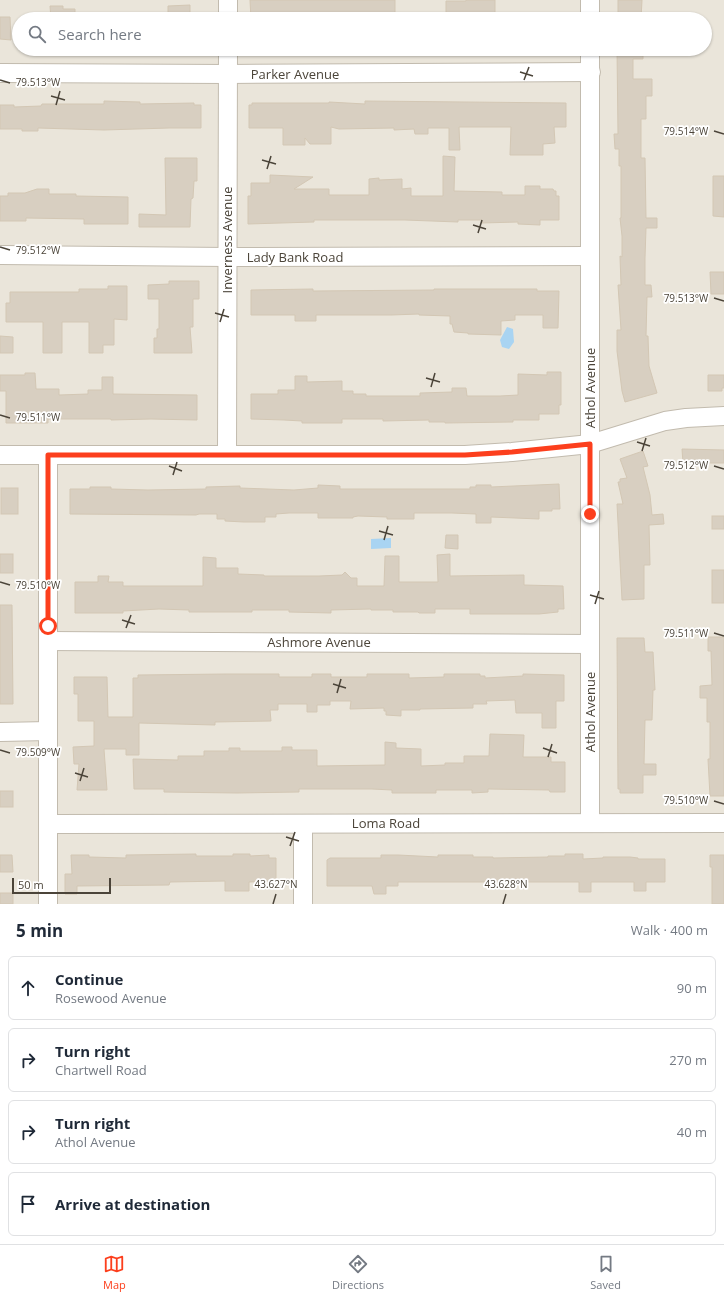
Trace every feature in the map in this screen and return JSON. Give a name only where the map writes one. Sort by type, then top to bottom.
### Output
[{"type":"street","points":[[228,0],[228,12]]},
{"type":"street","points":[[590,0],[590,12]]},
{"type":"street","name":"Inverness Avenue","points":[[227,454],[228,56]]},
{"type":"street","name":"Athol Avenue","points":[[590,56],[590,823]]},
{"type":"street","name":"Parker Avenue","points":[[0,73],[228,74],[590,72]]},
{"type":"street","name":"Lady Bank Road","points":[[0,254],[228,257],[590,256]]},
{"type":"street","points":[[0,455],[465,455],[590,444],[666,421],[686,418],[724,416]]},
{"type":"street","points":[[48,455],[48,904]]},
{"type":"street","name":"Ashmore Avenue","points":[[48,641],[590,644]]},
{"type":"street","points":[[0,732],[48,731]]},
{"type":"street","name":"Loma Road","points":[[48,824],[724,823]]},
{"type":"street","points":[[303,824],[303,904]]},
{"type":"shaded area","points":[[0,0],[724,0],[724,904],[0,904]]},
{"type":"water","points":[[507,327],[513,329],[514,342],[509,349],[502,347],[500,340]]},
{"type":"water","points":[[391,538],[391,548],[371,549],[371,539]]},
{"type":"building","points":[[250,0],[395,0],[395,12],[251,12]]},
{"type":"building","points":[[495,0],[495,12],[446,12],[446,1]]},
{"type":"building","points":[[618,0],[642,0],[641,12],[618,12]]},
{"type":"building","points":[[190,5],[190,12],[168,12],[168,6]]},
{"type":"building","points":[[50,6],[63,6],[63,9],[75,9],[75,12],[50,12]]},
{"type":"building","points":[[0,17],[10,17],[11,40],[0,39]]},
{"type":"building","points":[[617,56],[643,56],[643,59],[633,59],[633,79],[652,79],[652,96],[646,96],[646,119],[641,119],[641,158],[645,158],[646,218],[657,218],[657,228],[646,228],[645,285],[651,285],[652,297],[647,297],[646,336],[648,336],[649,366],[657,393],[625,402],[622,391],[617,351],[617,330],[621,330],[618,285],[621,285],[620,256],[622,257],[620,218],[621,166],[619,166],[619,149],[615,149],[614,134],[618,134]]},
{"type":"building","points":[[104,101],[140,102],[140,104],[194,103],[194,105],[201,105],[201,128],[104,130],[38,128],[38,131],[0,129],[0,105],[14,105],[14,107],[41,106],[42,104],[104,104]]},
{"type":"building","points":[[365,101],[566,103],[566,127],[554,127],[555,143],[543,144],[543,155],[510,155],[511,127],[459,127],[460,150],[449,150],[449,128],[428,128],[428,134],[415,134],[414,129],[339,129],[331,127],[331,144],[310,144],[305,138],[305,145],[283,145],[283,128],[249,128],[249,105],[252,105],[252,103],[329,102],[365,104]]},
{"type":"building","points":[[443,156],[455,157],[454,191],[502,192],[502,195],[525,195],[525,186],[540,186],[540,189],[553,189],[556,191],[556,196],[559,196],[559,220],[540,220],[540,225],[518,224],[518,222],[482,223],[482,220],[458,220],[458,222],[405,220],[314,220],[314,222],[248,224],[248,196],[251,196],[251,183],[270,183],[270,175],[313,177],[294,189],[329,189],[329,195],[369,195],[369,179],[379,178],[379,180],[402,179],[402,189],[411,188],[411,196],[443,196]]},
{"type":"building","points":[[165,158],[197,158],[197,181],[194,181],[193,198],[191,199],[190,227],[139,227],[139,214],[166,215]]},
{"type":"building","points":[[713,176],[724,176],[724,217],[713,216]]},
{"type":"building","points":[[37,189],[49,189],[49,194],[128,197],[128,224],[84,224],[84,219],[26,218],[26,221],[0,221],[0,196],[8,196],[8,193],[25,193]]},
{"type":"building","points":[[710,272],[724,272],[724,294],[711,294]]},
{"type":"building","points":[[169,281],[199,281],[199,299],[193,299],[193,327],[190,327],[192,353],[154,353],[154,338],[157,338],[157,329],[159,329],[159,299],[148,299],[148,285],[169,284]]},
{"type":"building","points":[[108,286],[127,286],[127,320],[114,319],[114,345],[103,345],[103,353],[89,353],[89,322],[62,322],[62,353],[43,353],[43,322],[6,322],[6,303],[10,303],[10,292],[79,292],[79,289],[108,289]]},
{"type":"building","points":[[313,289],[313,291],[537,289],[537,291],[559,291],[558,328],[543,328],[543,315],[515,315],[515,320],[501,321],[501,335],[454,332],[452,324],[450,324],[450,316],[419,314],[316,315],[316,321],[295,321],[295,315],[251,315],[251,290]]},
{"type":"building","points":[[0,336],[13,337],[13,353],[0,353]]},
{"type":"building","points":[[547,372],[561,372],[561,405],[559,405],[559,414],[539,414],[539,420],[445,423],[429,422],[429,420],[383,421],[383,419],[342,419],[342,423],[302,423],[302,421],[251,419],[251,394],[278,394],[278,390],[295,390],[295,376],[307,376],[307,382],[342,381],[342,391],[353,391],[353,394],[366,394],[366,396],[420,396],[420,393],[452,392],[452,388],[466,388],[467,396],[500,396],[518,395],[518,374],[547,375]]},
{"type":"building","points":[[25,373],[35,373],[36,389],[59,389],[59,395],[88,394],[88,390],[102,390],[102,377],[113,377],[113,394],[197,395],[197,420],[48,419],[48,423],[6,423],[6,391],[0,391],[0,375],[25,375]]},
{"type":"building","points":[[708,375],[724,375],[724,388],[722,388],[722,391],[708,391]]},
{"type":"building","points":[[682,449],[724,450],[724,463],[683,463]]},
{"type":"building","points":[[643,451],[648,466],[643,467],[650,495],[652,515],[663,514],[664,524],[649,525],[650,565],[644,565],[644,599],[622,600],[617,504],[623,504],[618,482],[620,482],[620,479],[627,478],[620,459]]},
{"type":"building","points":[[559,484],[560,509],[552,509],[552,511],[539,511],[539,519],[491,517],[491,523],[476,523],[476,514],[452,513],[414,513],[414,519],[387,519],[387,517],[358,516],[353,518],[318,518],[318,513],[289,513],[276,514],[276,517],[265,517],[265,522],[225,521],[225,519],[217,519],[217,514],[70,514],[70,489],[90,489],[90,487],[148,490],[206,489],[206,487],[240,486],[240,488],[294,490],[318,488],[318,485],[340,486],[340,489],[470,489],[470,487],[476,487],[476,485],[491,485],[491,487]]},
{"type":"building","points":[[1,488],[18,488],[18,514],[1,514]]},
{"type":"building","points":[[712,516],[724,516],[724,529],[712,529]]},
{"type":"building","points":[[446,535],[458,535],[458,549],[445,548]]},
{"type":"building","points":[[0,554],[13,554],[13,573],[0,573]]},
{"type":"building","points":[[450,554],[450,576],[524,575],[524,585],[563,586],[564,609],[558,609],[558,612],[539,614],[470,614],[470,609],[435,609],[435,613],[393,612],[393,610],[371,609],[331,610],[331,613],[289,612],[289,610],[252,610],[252,612],[189,612],[189,610],[159,609],[123,611],[123,613],[75,613],[75,582],[98,582],[98,576],[109,576],[108,582],[123,582],[123,586],[203,586],[203,557],[216,558],[216,568],[238,568],[238,574],[264,576],[319,576],[342,575],[345,572],[351,578],[357,578],[357,586],[384,586],[385,556],[399,556],[399,582],[438,582],[437,555]]},
{"type":"building","points":[[712,570],[724,570],[724,603],[712,603]]},
{"type":"building","points":[[0,605],[12,605],[13,704],[0,704]]},
{"type":"building","points":[[708,637],[724,637],[724,796],[710,796],[708,759],[710,759],[710,722],[707,722],[707,698],[700,698],[700,686],[712,685],[711,651],[708,651]]},
{"type":"building","points":[[617,638],[644,638],[645,652],[653,652],[655,690],[653,690],[652,720],[645,720],[644,764],[656,764],[656,775],[643,775],[643,793],[620,793],[620,789],[618,789]]},
{"type":"building","points":[[279,674],[279,677],[312,677],[312,674],[331,674],[331,677],[367,677],[367,674],[409,674],[409,678],[444,677],[444,674],[480,674],[480,676],[485,676],[485,678],[523,676],[523,674],[564,675],[564,701],[556,701],[556,728],[542,728],[542,713],[516,713],[515,700],[486,701],[487,704],[473,704],[473,708],[401,710],[401,716],[386,715],[384,708],[350,709],[351,701],[330,701],[330,705],[317,705],[317,712],[307,712],[307,704],[278,704],[278,710],[270,710],[271,721],[215,722],[215,725],[139,723],[139,755],[126,755],[126,749],[104,749],[107,790],[77,790],[79,764],[74,764],[73,747],[94,746],[94,721],[78,721],[78,694],[74,694],[74,677],[107,677],[108,717],[133,717],[133,678],[138,678],[138,675]]},
{"type":"building","points":[[490,734],[524,735],[523,757],[551,757],[551,762],[565,762],[565,792],[550,792],[549,790],[488,789],[488,792],[472,793],[472,790],[436,790],[436,793],[392,793],[392,790],[372,789],[299,789],[299,792],[237,793],[164,792],[164,789],[134,789],[133,759],[178,760],[178,756],[204,756],[204,751],[229,751],[229,748],[240,748],[240,751],[282,751],[282,747],[292,747],[292,750],[317,750],[317,766],[385,765],[385,742],[396,743],[396,748],[421,749],[421,766],[445,765],[445,763],[464,763],[464,756],[489,756]]},
{"type":"building","points":[[0,791],[13,791],[13,807],[0,807]]},
{"type":"building","points":[[196,854],[196,856],[233,856],[233,854],[250,854],[250,856],[269,855],[269,858],[276,858],[276,881],[249,882],[249,891],[225,891],[225,881],[170,882],[169,885],[77,886],[77,894],[65,894],[65,874],[72,874],[71,855],[126,858],[126,855]]},
{"type":"building","points":[[565,854],[583,854],[583,859],[630,857],[638,859],[665,859],[665,882],[646,882],[646,891],[634,891],[634,882],[591,882],[591,892],[579,892],[579,882],[398,882],[398,886],[386,886],[386,894],[374,894],[372,886],[327,886],[327,860],[330,858],[381,858],[381,855],[438,857],[438,855],[473,855],[473,857],[493,858],[548,857],[565,856]]},
{"type":"building","points":[[0,855],[12,855],[13,872],[0,872]]},
{"type":"building","points":[[710,855],[724,855],[724,904],[712,904],[712,867],[710,867]]},
{"type":"building","points":[[0,893],[13,893],[13,904],[0,904]]},
{"type":"route","points":[[48,626],[48,455],[465,455],[590,444],[590,514]]}]
